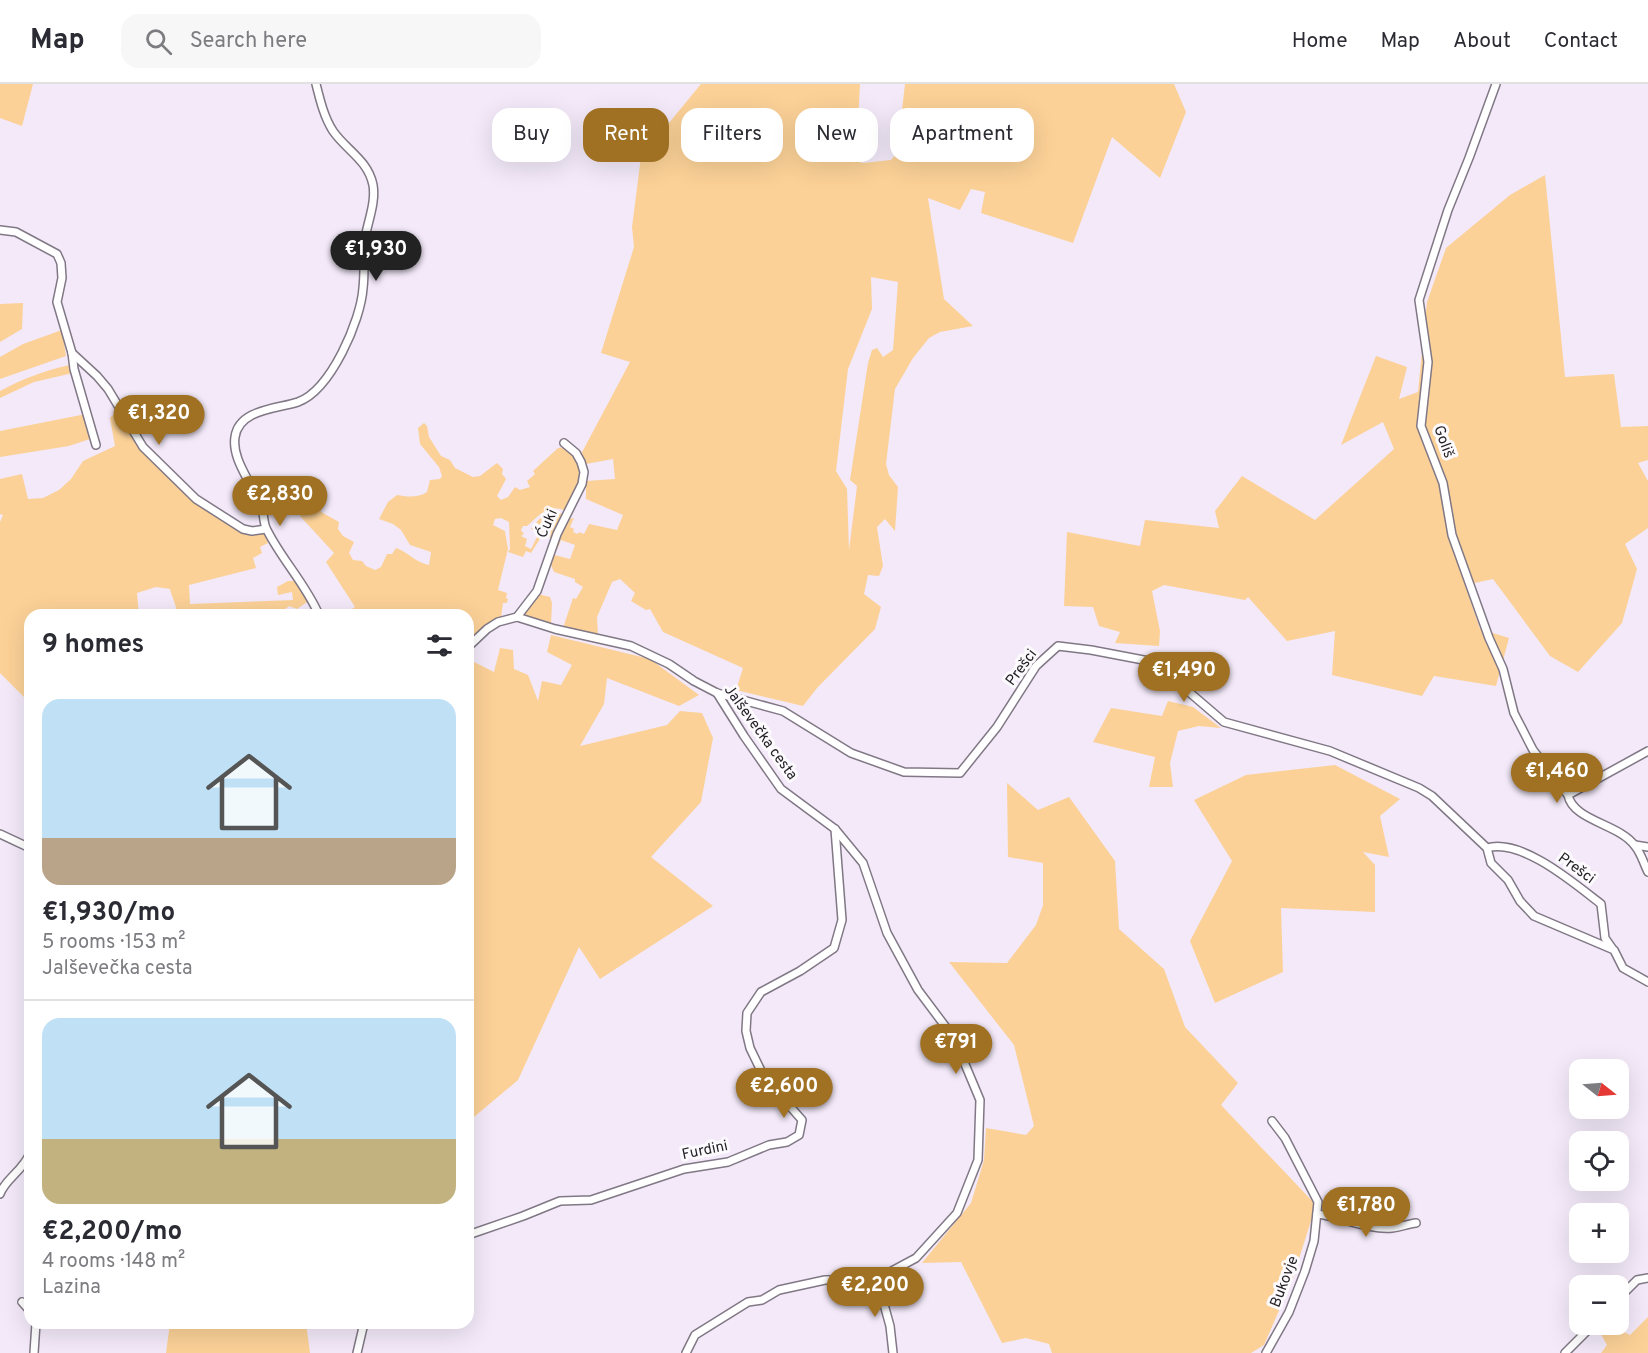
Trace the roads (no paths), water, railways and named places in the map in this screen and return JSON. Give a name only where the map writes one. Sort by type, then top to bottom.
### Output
[{"type":"street","points":[[316,84],[334,132],[360,159],[368,170],[372,184],[374,195],[365,240],[363,289],[359,313],[346,345],[330,372],[312,393],[297,402],[260,411],[248,417],[236,432],[235,447],[239,463],[259,503],[266,529],[307,590],[316,609]]},
{"type":"street","name":"Goliš","points":[[1496,84],[1448,210],[1419,300],[1428,362],[1421,426],[1443,483],[1452,536],[1489,638],[1503,669],[1514,713],[1533,750],[1568,795],[1570,804],[1580,813],[1610,826],[1635,844]]},
{"type":"street","points":[[0,230],[16,232],[57,254],[61,263],[62,278],[57,302],[96,445]]},
{"type":"street","points":[[72,353],[108,389],[143,447],[196,499],[243,529],[252,531],[266,529]]},
{"type":"street","name":"Ćuki","points":[[517,617],[537,591],[557,534],[582,484],[584,472],[581,462],[576,453],[564,443]]},
{"type":"street","points":[[474,641],[498,622],[517,617]]},
{"type":"street","name":"Jalševečka cesta","points":[[517,617],[555,629],[631,646],[669,664],[717,693],[781,789],[835,829],[863,862],[887,933],[918,990],[954,1038],[980,1100],[978,1160],[957,1213],[916,1258],[877,1279],[825,1280],[779,1290],[762,1300],[748,1302],[695,1335],[686,1353]]},
{"type":"street","name":"Prešci","points":[[717,693],[783,711],[850,753],[904,772],[960,773],[997,727],[1036,666],[1058,646],[1154,662],[1224,722],[1330,751],[1419,788],[1432,796],[1487,848],[1491,863],[1508,880],[1520,901],[1534,916],[1614,951]]},
{"type":"street","points":[[1568,795],[1648,751]]},
{"type":"street","name":"Furdini","points":[[474,1233],[560,1200],[591,1200],[684,1169],[728,1162],[769,1145],[787,1142],[800,1135],[802,1120],[764,1077],[750,1048],[746,1031],[747,1013],[761,992],[800,971],[834,948],[842,920],[835,829]]},
{"type":"street","points":[[0,834],[24,845]]},
{"type":"street","points":[[1635,844],[1648,847]]},
{"type":"street","points":[[1635,844],[1648,872]]},
{"type":"street","name":"Prešci","points":[[1487,848],[1496,845],[1519,851],[1548,865],[1601,904],[1605,938],[1623,968],[1648,982]]},
{"type":"street","name":"Bukovje","points":[[1266,1353],[1289,1312],[1305,1271],[1314,1241],[1318,1202],[1285,1138],[1272,1121]]},
{"type":"street","points":[[0,1194],[2,1188],[24,1165]]},
{"type":"street","points":[[1317,1214],[1333,1216],[1361,1225],[1391,1228],[1416,1223]]},
{"type":"street","points":[[1629,1288],[1637,1280],[1648,1278]]},
{"type":"street","points":[[877,1279],[890,1326],[893,1353]]},
{"type":"street","points":[[34,1353],[36,1329]]},
{"type":"street","points":[[357,1353],[363,1329]]},
{"type":"street","points":[[1565,1353],[1583,1335]]}]
